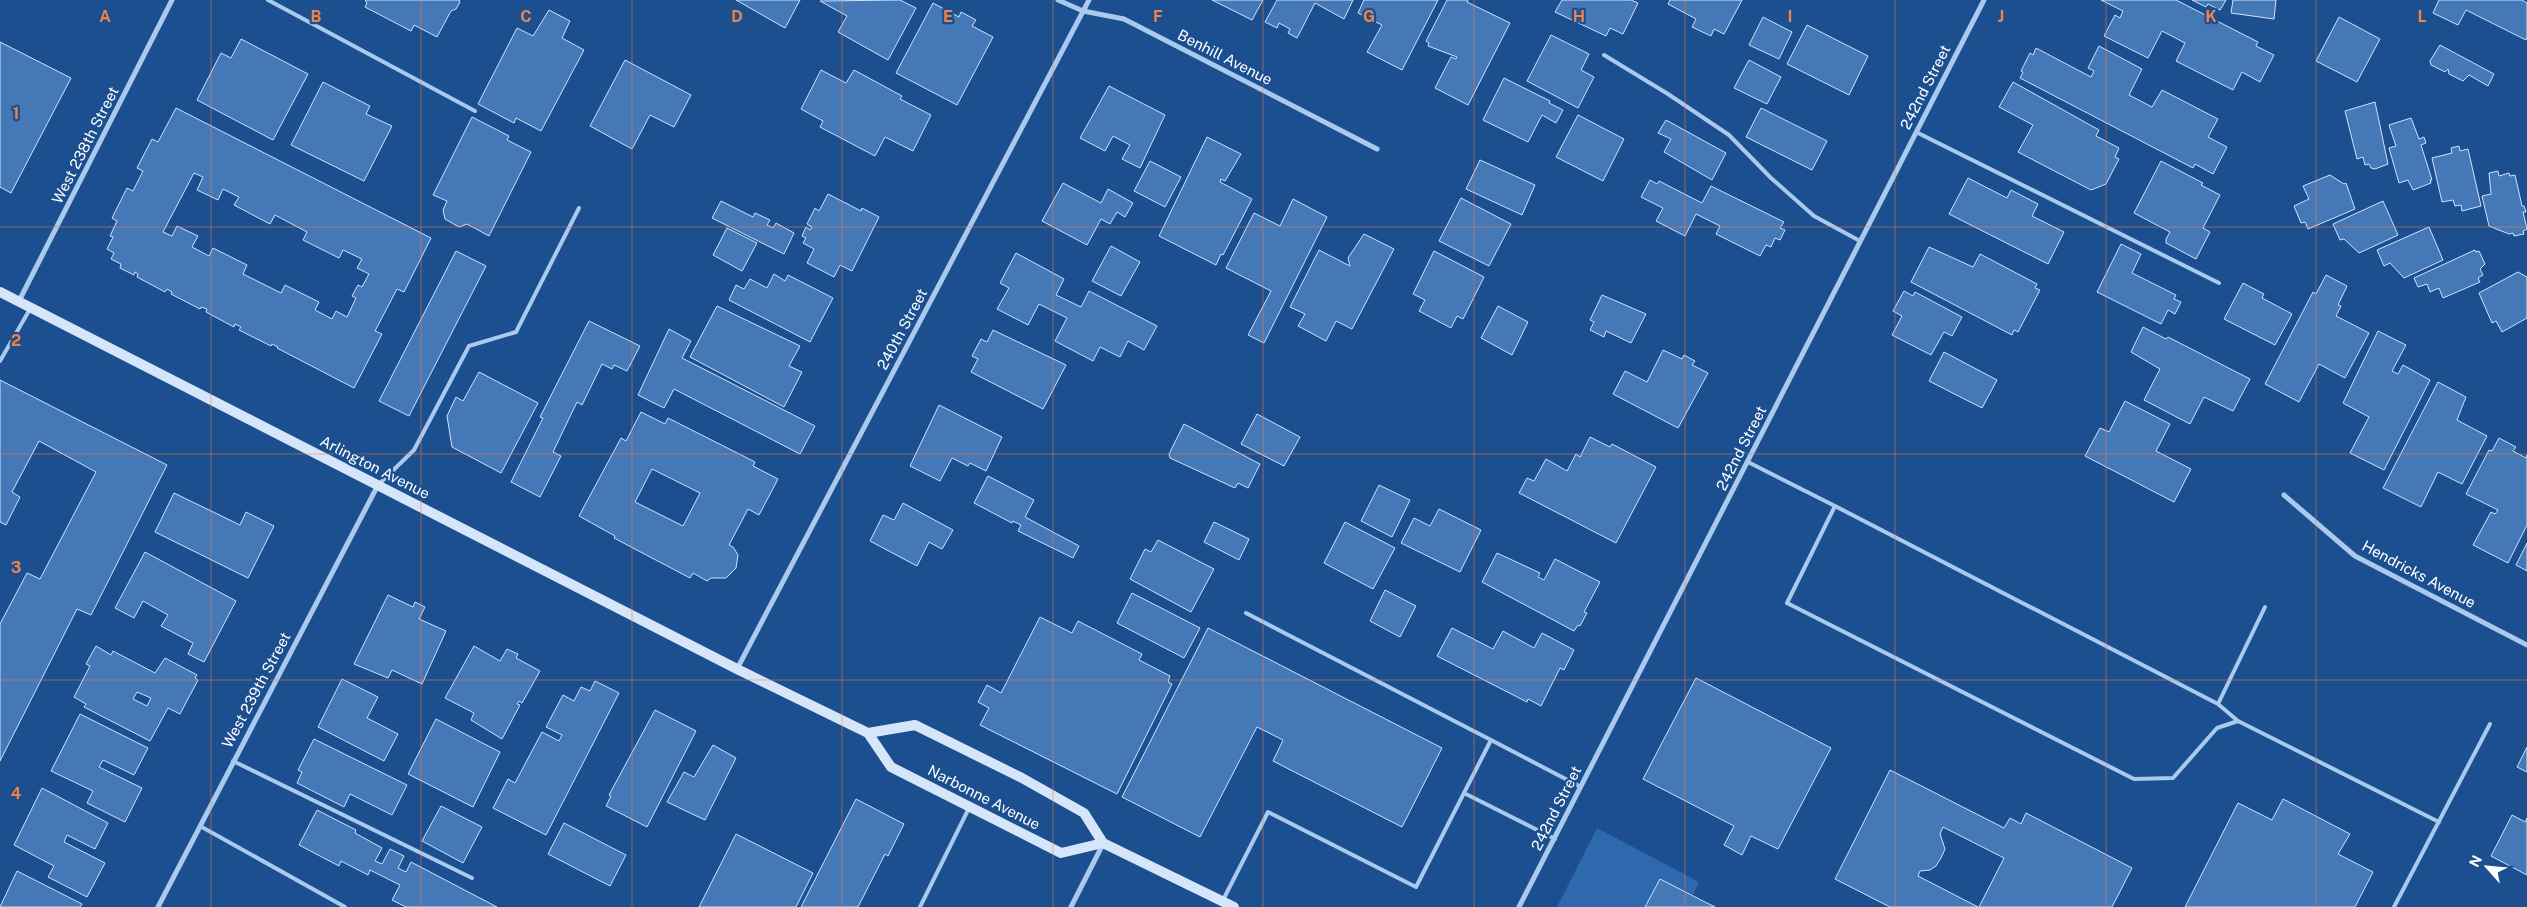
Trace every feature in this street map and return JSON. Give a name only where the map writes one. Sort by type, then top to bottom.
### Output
[{"type":"main road","name":"Arlington Avenue","points":[[0,292],[737,669]]},
{"type":"main road","points":[[737,669],[868,733],[915,725],[1022,778],[1084,813],[1103,844],[1234,907]]},
{"type":"main road","name":"Narbonne Avenue","points":[[868,733],[890,767],[1061,853],[1103,844]]},
{"type":"street","name":"West 238th Street","points":[[19,302],[172,0]]},
{"type":"street","name":"Benhill Avenue","points":[[1058,0],[1083,11],[1124,19],[1377,149]]},
{"type":"street","name":"240th Street","points":[[737,669],[1088,0]]},
{"type":"street","name":"242nd Street","points":[[1519,907],[1984,0]]},
{"type":"street","name":"West 239th Street","points":[[158,907],[378,485]]},
{"type":"street","name":"Hendricks Avenue","points":[[2284,495],[2355,556],[2527,645]]},
{"type":"street","points":[[1071,907],[1103,844]]},
{"type":"lane","points":[[268,0],[475,111]]},
{"type":"lane","points":[[1604,55],[1668,94],[1729,136],[1771,178],[1814,216],[1860,241]]},
{"type":"lane","points":[[1916,132],[2219,283]]},
{"type":"lane","points":[[378,485],[414,450],[469,346],[516,332],[579,208]]},
{"type":"lane","points":[[0,361],[31,308]]},
{"type":"lane","points":[[1748,462],[2218,704],[2238,721],[2439,822]]},
{"type":"lane","points":[[1835,506],[1788,603],[2134,779],[2173,778],[2217,728],[2238,721]]},
{"type":"lane","points":[[2218,704],[2265,607]]},
{"type":"lane","points":[[1246,613],[1581,787]]},
{"type":"lane","points":[[2394,907],[2490,724]]},
{"type":"lane","points":[[1222,902],[1268,812],[1416,887],[1491,740]]},
{"type":"lane","points":[[233,761],[472,878]]},
{"type":"lane","points":[[1464,793],[1555,838]]},
{"type":"lane","points":[[920,907],[970,807]]},
{"type":"lane","points":[[200,826],[345,907]]},
{"type":"shaded area","points":[[1597,828],[1699,882],[1693,895],[1660,879],[1645,907],[1557,907]]},
{"type":"building","points":[[365,0],[459,0],[460,2],[456,9],[451,11],[437,37],[414,25],[411,31],[365,7],[367,3]]},
{"type":"building","points":[[736,0],[800,0],[785,28]]},
{"type":"building","points":[[900,0],[916,8],[888,60],[838,32],[847,16],[820,1]]},
{"type":"building","points":[[1212,0],[1263,0],[1252,20]]},
{"type":"building","points":[[1277,0],[1353,0],[1344,19],[1315,3],[1297,38],[1288,33],[1290,29],[1279,23],[1277,28],[1265,22]]},
{"type":"building","points":[[1364,0],[1438,0],[1402,70],[1367,52],[1382,25],[1358,13]]},
{"type":"building","points":[[1447,0],[1468,0],[1467,2],[1510,23],[1468,105],[1435,88],[1451,57],[1456,59],[1457,57],[1428,46],[1429,43],[1426,41]]},
{"type":"building","points":[[1562,0],[1631,0],[1638,3],[1623,34],[1610,28],[1606,36],[1555,12]]},
{"type":"building","points":[[1670,0],[1742,0],[1724,34],[1714,29],[1711,36],[1692,27],[1696,19],[1668,4]]},
{"type":"building","points":[[2101,0],[2176,0],[2258,42],[2256,46],[2274,55],[2260,82],[2242,72],[2233,90],[2176,61],[2185,43],[2162,31],[2148,58],[2104,36],[2115,15],[2120,18],[2123,11]]},
{"type":"building","points":[[2192,0],[2226,0],[2220,10],[2208,4],[2206,7]]},
{"type":"building","points":[[2233,0],[2276,0],[2274,19],[2231,13]]},
{"type":"building","points":[[2439,0],[2522,0],[2527,3],[2526,40],[2466,10],[2458,25],[2433,13]]},
{"type":"building","points":[[933,3],[959,17],[961,12],[976,20],[972,26],[993,37],[957,105],[896,73]]},
{"type":"building","points":[[549,10],[570,21],[562,38],[584,50],[541,131],[516,118],[514,123],[478,104],[517,28],[533,36]]},
{"type":"building","points":[[1763,17],[1792,32],[1779,59],[1749,45]]},
{"type":"building","points":[[2339,17],[2380,39],[2357,82],[2316,61]]},
{"type":"building","points":[[1807,25],[1868,56],[1849,95],[1787,64]]},
{"type":"building","points":[[1551,35],[1589,54],[1581,70],[1594,77],[1578,108],[1527,81]]},
{"type":"building","points":[[241,39],[308,74],[273,140],[197,100],[221,53],[231,58]]},
{"type":"building","points":[[0,42],[71,78],[11,193],[0,187]]},
{"type":"building","points":[[2440,45],[2494,74],[2488,86],[2469,75],[2463,81],[2449,74],[2448,69],[2445,72],[2431,65],[2430,61]]},
{"type":"building","points":[[2099,46],[2142,69],[2129,95],[2152,107],[2162,90],[2218,119],[2208,137],[2227,147],[2213,174],[2195,164],[2193,168],[2020,78],[2023,72],[2021,71],[2030,53],[2033,55],[2036,48],[2091,77],[2094,71],[2088,68]]},
{"type":"building","points":[[625,60],[691,95],[674,127],[650,115],[632,149],[590,126]]},
{"type":"building","points":[[1749,60],[1781,77],[1767,104],[1734,88]]},
{"type":"building","points":[[821,70],[846,83],[854,70],[902,96],[900,99],[931,115],[913,151],[885,137],[875,156],[820,127],[823,121],[801,109]]},
{"type":"building","points":[[1504,78],[1550,101],[1549,103],[1563,110],[1556,123],[1542,115],[1528,142],[1483,120]]},
{"type":"building","points":[[323,82],[370,106],[366,114],[392,126],[364,181],[291,145]]},
{"type":"building","points":[[2013,82],[2099,130],[2096,136],[2119,148],[2115,157],[2119,159],[2106,184],[2091,190],[2018,152],[2033,125],[1999,107]]},
{"type":"building","points":[[1109,86],[1165,115],[1140,168],[1122,159],[1130,145],[1113,136],[1105,151],[1080,138]]},
{"type":"building","points":[[2375,102],[2388,164],[2375,169],[2371,168],[2369,164],[2365,165],[2363,157],[2357,159],[2345,111]]},
{"type":"building","points":[[176,108],[431,238],[404,292],[397,289],[375,331],[382,334],[354,388],[278,347],[272,344],[271,346],[239,330],[241,327],[235,324],[234,327],[206,312],[207,309],[201,307],[200,309],[171,294],[172,292],[167,289],[165,292],[137,277],[138,274],[135,272],[134,275],[120,268],[121,264],[111,259],[114,253],[107,249],[113,237],[110,236],[117,221],[112,218],[127,188],[133,191],[143,171],[137,168],[152,139],[158,142]],"holes":[[[194,173],[203,177],[197,190],[218,200],[223,189],[239,197],[234,205],[270,224],[275,215],[307,232],[303,240],[339,258],[343,250],[362,259],[357,268],[369,274],[362,287],[358,285],[352,296],[356,298],[347,317],[336,311],[332,319],[315,310],[319,302],[285,285],[281,293],[243,274],[247,265],[213,248],[209,256],[192,247],[198,236],[177,226],[172,236],[163,232]]]},
{"type":"building","points":[[1761,108],[1827,141],[1812,170],[1746,137]]},
{"type":"building","points":[[1578,115],[1624,139],[1603,181],[1556,157]]},
{"type":"building","points":[[472,117],[509,136],[507,140],[531,152],[489,236],[467,224],[459,227],[445,219],[443,210],[447,201],[433,195]]},
{"type":"building","points":[[2411,118],[2419,139],[2424,137],[2426,143],[2421,145],[2432,180],[2430,180],[2431,183],[2413,190],[2408,180],[2399,183],[2389,148],[2396,146],[2389,125]]},
{"type":"building","points":[[1666,120],[1726,153],[1712,180],[1664,152],[1671,139],[1658,133]]},
{"type":"building","points":[[1207,137],[1241,154],[1225,181],[1221,179],[1220,182],[1252,199],[1216,265],[1159,236]]},
{"type":"building","points":[[2459,146],[2460,151],[2468,149],[2481,206],[2462,211],[2461,205],[2455,206],[2453,200],[2442,202],[2432,158],[2452,153],[2451,148]]},
{"type":"building","points":[[1480,160],[1535,185],[1522,215],[1466,189]]},
{"type":"building","points":[[1150,161],[1181,177],[1165,207],[1134,191]]},
{"type":"building","points":[[2161,161],[2203,183],[2201,185],[2220,195],[2203,228],[2210,232],[2196,259],[2166,243],[2170,232],[2134,213]]},
{"type":"building","points":[[2498,171],[2499,176],[2509,173],[2510,176],[2515,175],[2522,206],[2524,206],[2526,212],[2523,212],[2527,229],[2523,231],[2524,234],[2514,236],[2513,233],[2509,234],[2489,226],[2482,196],[2491,194],[2489,173]]},
{"type":"building","points":[[2330,175],[2344,184],[2346,183],[2355,209],[2308,229],[2305,222],[2301,223],[2294,206],[2309,199],[2303,186]]},
{"type":"building","points":[[1968,178],[2007,198],[2011,190],[2038,204],[2032,216],[2064,232],[2048,264],[1949,214]]},
{"type":"building","points":[[1650,180],[1657,184],[1659,181],[1702,203],[1711,186],[1784,222],[1780,228],[1785,230],[1780,240],[1775,238],[1771,247],[1766,245],[1760,256],[1716,234],[1720,226],[1696,214],[1685,236],[1656,221],[1663,208],[1641,197]]},
{"type":"building","points":[[1063,183],[1101,203],[1108,189],[1133,203],[1125,217],[1117,212],[1110,224],[1101,219],[1087,245],[1042,221]]},
{"type":"building","points":[[828,194],[861,211],[862,208],[879,217],[852,271],[840,265],[834,277],[807,263],[814,249],[803,243],[806,238],[802,236],[806,227],[810,230],[812,227],[807,224],[815,208],[819,211]]},
{"type":"building","points":[[1461,198],[1511,224],[1489,266],[1439,241]]},
{"type":"building","points":[[1293,199],[1327,217],[1264,343],[1248,335],[1271,291],[1226,268],[1254,213],[1280,226]]},
{"type":"building","points":[[721,201],[753,217],[755,213],[770,220],[767,225],[773,228],[776,223],[794,233],[784,254],[712,218]]},
{"type":"building","points":[[2383,201],[2398,235],[2359,253],[2344,239],[2340,240],[2333,224]]},
{"type":"building","points":[[2429,227],[2443,260],[2404,278],[2390,263],[2384,266],[2377,250]]},
{"type":"building","points":[[727,228],[757,243],[742,271],[713,255]]},
{"type":"building","points":[[1364,234],[1394,249],[1352,329],[1336,321],[1326,341],[1298,326],[1305,314],[1290,307],[1319,250],[1350,266],[1348,258]]},
{"type":"building","points":[[2121,244],[2141,254],[2132,273],[2176,295],[2174,299],[2181,302],[2175,314],[2168,310],[2161,324],[2097,292]]},
{"type":"building","points":[[1111,246],[1140,262],[1121,296],[1092,281]]},
{"type":"building","points":[[1929,247],[1973,267],[1980,254],[2037,284],[2035,288],[2040,290],[2018,332],[2014,330],[2012,335],[1911,282]]},
{"type":"building","points":[[2475,250],[2476,252],[2479,251],[2485,264],[2480,269],[2483,275],[2478,278],[2480,282],[2443,298],[2439,288],[2430,292],[2427,284],[2418,287],[2414,278]]},
{"type":"building","points":[[456,251],[486,266],[409,416],[379,401]]},
{"type":"building","points":[[1434,251],[1484,277],[1463,319],[1457,316],[1451,328],[1419,311],[1425,300],[1413,294]]},
{"type":"building","points":[[1016,253],[1064,279],[1056,295],[1081,307],[1089,291],[1157,326],[1144,350],[1128,341],[1120,357],[1100,347],[1093,361],[1055,341],[1067,318],[1039,304],[1028,325],[997,309],[1009,288],[1000,283]]},
{"type":"building","points":[[2518,272],[2527,277],[2527,318],[2502,332],[2496,321],[2492,323],[2479,293]]},
{"type":"building","points":[[774,274],[785,281],[788,275],[833,298],[810,342],[729,300],[736,285],[744,289],[750,279],[767,288]]},
{"type":"building","points":[[2326,275],[2347,286],[2338,305],[2341,306],[2336,316],[2369,333],[2345,378],[2319,364],[2299,402],[2265,384],[2313,292],[2316,294]]},
{"type":"building","points":[[2243,283],[2264,294],[2262,298],[2292,314],[2275,345],[2224,319]]},
{"type":"building","points":[[1904,291],[1913,296],[1915,292],[1962,317],[1952,336],[1944,332],[1931,355],[1892,335],[1902,316],[1893,311]]},
{"type":"building","points":[[1602,295],[1646,314],[1631,343],[1606,331],[1604,337],[1590,330],[1594,322],[1590,320]]},
{"type":"building","points":[[717,306],[800,346],[789,366],[802,372],[784,407],[690,357]]},
{"type":"building","points":[[1498,306],[1528,322],[1512,355],[1481,338]]},
{"type":"building","points":[[589,321],[640,346],[627,371],[614,365],[612,369],[602,364],[582,405],[577,402],[553,452],[561,456],[540,497],[511,482],[543,418],[540,417]]},
{"type":"building","points":[[2143,327],[2166,339],[2168,337],[2250,379],[2233,411],[2204,397],[2190,424],[2144,400],[2160,369],[2131,352]]},
{"type":"building","points":[[669,329],[691,341],[682,358],[815,426],[800,454],[674,389],[664,408],[638,395]]},
{"type":"building","points":[[993,330],[1066,365],[1043,409],[971,372],[978,359],[972,356],[981,339],[987,342]]},
{"type":"building","points":[[2378,331],[2406,345],[2392,371],[2398,374],[2403,365],[2430,380],[2384,470],[2350,453],[2369,417],[2343,403]]},
{"type":"building","points":[[1663,350],[1682,359],[1684,355],[1695,361],[1692,365],[1708,373],[1678,428],[1613,394],[1625,371],[1647,382]]},
{"type":"building","points":[[1944,352],[1997,380],[1982,408],[1929,381]]},
{"type":"building","points":[[479,372],[538,403],[501,473],[452,447],[447,416],[456,397],[463,401]]},
{"type":"building","points":[[0,380],[167,465],[91,615],[77,609],[0,761],[0,624],[27,573],[40,579],[96,472],[39,441],[12,492],[20,497],[6,525],[0,522]]},
{"type":"building","points":[[2438,382],[2466,397],[2457,420],[2487,436],[2462,484],[2438,472],[2421,507],[2383,488]]},
{"type":"building","points":[[2125,401],[2170,424],[2156,451],[2191,469],[2174,502],[2085,456],[2100,428],[2109,432]]},
{"type":"building","points":[[939,405],[1002,437],[986,471],[970,463],[968,466],[952,458],[940,481],[910,466]]},
{"type":"building","points":[[641,412],[665,424],[668,418],[755,462],[753,466],[778,479],[759,515],[748,509],[729,545],[733,547],[738,555],[736,568],[726,578],[711,578],[707,581],[693,573],[690,578],[614,538],[615,536],[579,516],[621,438],[626,441]],"holes":[[[652,469],[700,493],[683,526],[635,502]]]},
{"type":"building","points":[[1257,414],[1300,437],[1284,466],[1241,444]]},
{"type":"building","points":[[1184,424],[1260,464],[1248,488],[1238,483],[1235,488],[1170,458],[1169,454]]},
{"type":"building","points":[[1590,437],[1610,447],[1612,444],[1656,467],[1616,543],[1519,493],[1527,478],[1534,481],[1546,459],[1567,471],[1576,454],[1580,457]]},
{"type":"building","points":[[2499,438],[2516,447],[2513,451],[2526,458],[2527,455],[2527,525],[2508,563],[2473,545],[2491,512],[2495,514],[2498,510],[2466,494],[2489,450],[2492,451]]},
{"type":"building","points":[[988,476],[1034,500],[1025,517],[1079,546],[1073,558],[1018,531],[1021,525],[1013,521],[1012,523],[974,503]]},
{"type":"building","points":[[1379,485],[1410,500],[1392,537],[1361,521]]},
{"type":"building","points":[[174,493],[240,525],[246,512],[274,526],[248,578],[155,532]]},
{"type":"building","points":[[903,503],[953,530],[942,549],[929,542],[917,566],[870,541],[883,515],[894,520]]},
{"type":"building","points":[[1439,509],[1481,530],[1460,572],[1401,543],[1414,518],[1430,526]]},
{"type":"building","points":[[1214,522],[1249,539],[1239,560],[1204,542]]},
{"type":"building","points":[[1345,522],[1395,548],[1373,589],[1324,563]]},
{"type":"building","points":[[1158,540],[1214,569],[1191,612],[1130,579],[1145,549],[1151,552]]},
{"type":"building","points":[[2527,543],[2527,571],[2516,565]]},
{"type":"building","points":[[145,552],[236,601],[204,662],[188,654],[193,643],[161,626],[168,615],[143,601],[134,618],[115,608]]},
{"type":"building","points":[[1497,553],[1540,573],[1538,577],[1544,580],[1555,559],[1600,582],[1584,612],[1587,613],[1580,626],[1578,625],[1574,631],[1482,582]]},
{"type":"building","points":[[1385,590],[1416,606],[1400,637],[1370,621]]},
{"type":"building","points":[[1132,593],[1200,628],[1184,658],[1117,623]]},
{"type":"building","points":[[388,595],[413,607],[415,602],[425,607],[419,619],[446,631],[422,684],[392,670],[388,678],[354,664]]},
{"type":"building","points":[[1040,617],[1072,633],[1078,621],[1142,654],[1139,660],[1170,676],[1168,682],[1172,684],[1117,794],[980,725],[989,708],[978,702],[987,685],[1001,693]]},
{"type":"building","points":[[1208,628],[1442,748],[1402,827],[1273,761],[1283,740],[1257,727],[1200,837],[1122,797]]},
{"type":"building","points":[[1452,628],[1493,649],[1503,631],[1534,648],[1542,633],[1574,650],[1564,670],[1560,668],[1541,706],[1528,699],[1527,702],[1437,656]]},
{"type":"building","points":[[96,646],[111,655],[113,651],[155,673],[165,658],[197,675],[195,678],[198,680],[180,714],[168,708],[150,741],[84,707],[86,704],[74,697],[90,666],[86,664]],"holes":[[[137,692],[151,698],[147,706],[133,699]]]},
{"type":"building","points":[[474,646],[500,661],[507,649],[518,654],[516,658],[540,671],[522,703],[519,701],[517,704],[520,705],[502,739],[471,720],[474,713],[445,698]]},
{"type":"building","points":[[1696,678],[1831,748],[1778,849],[1751,836],[1742,855],[1724,845],[1734,826],[1643,779]]},
{"type":"building","points":[[342,679],[378,697],[367,718],[398,734],[384,761],[318,727]]},
{"type":"building","points":[[595,681],[619,693],[546,835],[493,808],[508,779],[515,783],[542,732],[559,741],[562,735],[546,727],[563,695],[574,701],[581,687],[590,691]]},
{"type":"building","points":[[655,710],[696,731],[647,827],[606,806],[611,796],[609,795]]},
{"type":"building","points":[[80,714],[148,748],[134,775],[103,760],[99,767],[142,788],[125,822],[87,803],[93,791],[51,771]]},
{"type":"building","points":[[436,719],[500,752],[473,807],[408,774]]},
{"type":"building","points":[[314,739],[407,785],[392,815],[350,794],[344,807],[297,783],[302,772],[298,770]]},
{"type":"building","points":[[713,745],[736,758],[705,820],[667,802],[684,772],[694,777]]},
{"type":"building","points":[[2527,747],[2527,772],[2517,767]]},
{"type":"building","points":[[1890,770],[2004,828],[2010,818],[2021,824],[2026,813],[2132,868],[2112,907],[1979,907],[2004,858],[1943,827],[1940,834],[1945,849],[1941,858],[1936,866],[1930,870],[1920,871],[1918,876],[1978,907],[1890,907],[1835,879]]},
{"type":"building","points":[[42,788],[108,823],[95,849],[67,835],[64,842],[105,863],[87,897],[48,877],[54,866],[14,845]]},
{"type":"building","points":[[856,799],[904,824],[888,856],[885,854],[858,907],[801,907]]},
{"type":"building","points":[[2283,799],[2350,834],[2338,854],[2373,872],[2355,907],[2185,907],[2238,803],[2272,820]]},
{"type":"building","points":[[441,806],[482,827],[463,863],[422,841]]},
{"type":"building","points":[[317,810],[356,830],[355,833],[382,848],[375,861],[382,864],[390,849],[404,856],[398,868],[406,872],[411,862],[497,907],[406,907],[392,900],[400,885],[370,870],[368,875],[341,861],[339,866],[299,845]]},
{"type":"building","points":[[2512,815],[2525,822],[2527,818],[2527,875],[2491,856]]},
{"type":"building","points":[[564,823],[626,855],[610,886],[548,854]]},
{"type":"building","points":[[736,834],[813,873],[796,907],[699,907]]},
{"type":"building","points":[[17,871],[82,904],[80,907],[0,907]]},
{"type":"building","points":[[1660,879],[1705,902],[1715,907],[1645,907]]}]
